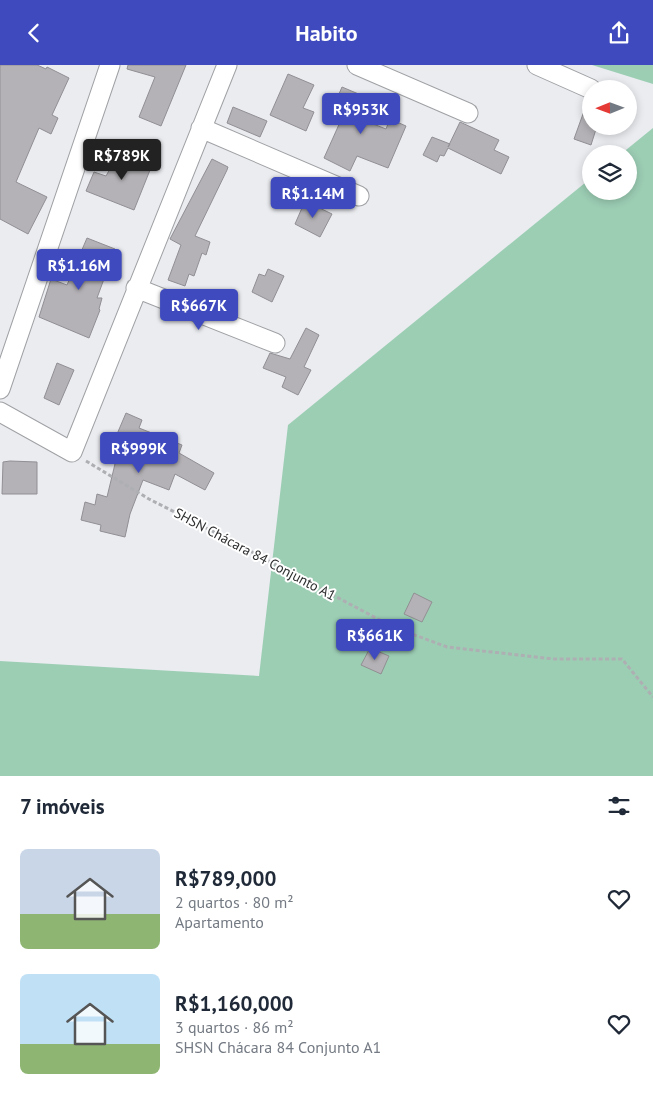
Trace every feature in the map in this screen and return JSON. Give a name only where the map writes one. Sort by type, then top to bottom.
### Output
[{"type":"street","points":[[0,389],[110,65]]},
{"type":"street","points":[[0,412],[72,452],[136,288],[227,65]]},
{"type":"street","points":[[357,65],[468,113]]},
{"type":"street","points":[[537,65],[582,85]]},
{"type":"street","points":[[201,128],[359,196]]},
{"type":"street","points":[[136,288],[275,343]]},
{"type":"path","name":"SHSN Chácara 84 Conjunto A1","points":[[72,452],[149,499],[393,627],[447,647],[554,659],[622,659],[653,697]]},
{"type":"green space","points":[[592,65],[653,65],[653,84]]},
{"type":"green space","points":[[653,128],[653,776],[0,776],[0,661],[259,676],[288,425],[582,185],[582,200],[637,200],[637,145],[632,145]]},
{"type":"building","points":[[0,65],[37,65],[46,69],[47,67],[69,78],[52,115],[58,118],[51,134],[39,128],[16,182],[47,197],[28,234],[0,219]]},
{"type":"building","points":[[128,65],[186,65],[161,126],[139,117],[155,77],[127,69]]},
{"type":"building","points":[[288,74],[314,85],[303,108],[314,112],[306,131],[270,115]]},
{"type":"building","points":[[342,87],[368,98],[358,118],[386,129],[390,119],[406,126],[388,168],[357,156],[350,171],[324,158],[341,120],[330,115]]},
{"type":"building","points":[[233,107],[267,121],[260,137],[227,123]]},
{"type":"building","points":[[582,117],[582,135],[594,135],[591,145],[574,139]]},
{"type":"building","points":[[460,122],[499,140],[494,150],[509,157],[501,174],[448,148],[444,156],[440,155],[437,162],[423,155],[432,137],[450,144]]},
{"type":"building","points":[[121,149],[152,165],[134,210],[86,191],[94,172],[106,176]]},
{"type":"building","points":[[212,159],[228,167],[195,236],[210,242],[206,255],[202,253],[194,276],[189,274],[185,286],[168,280],[181,245],[170,239]]},
{"type":"building","points":[[305,201],[332,214],[320,237],[295,224]]},
{"type":"building","points":[[87,238],[115,249],[97,298],[102,298],[100,310],[89,338],[39,317],[51,279],[67,285]]},
{"type":"building","points":[[268,269],[284,276],[272,302],[252,292],[259,274],[265,276]]},
{"type":"building","points":[[306,328],[319,335],[304,367],[311,370],[298,395],[282,387],[286,377],[263,368],[270,353],[290,359]]},
{"type":"building","points":[[57,363],[74,370],[59,405],[44,398]]},
{"type":"building","points":[[126,413],[142,420],[139,428],[182,445],[179,453],[214,473],[205,490],[175,474],[169,490],[143,480],[130,514],[125,537],[100,531],[101,525],[81,520],[85,502],[95,505],[97,494],[107,497],[115,464],[106,460]]},
{"type":"building","points":[[3,462],[37,462],[37,494],[2,494]]},
{"type":"building","points":[[414,593],[432,602],[422,622],[404,614]]},
{"type":"building","points":[[370,648],[389,656],[381,674],[361,665]]}]
